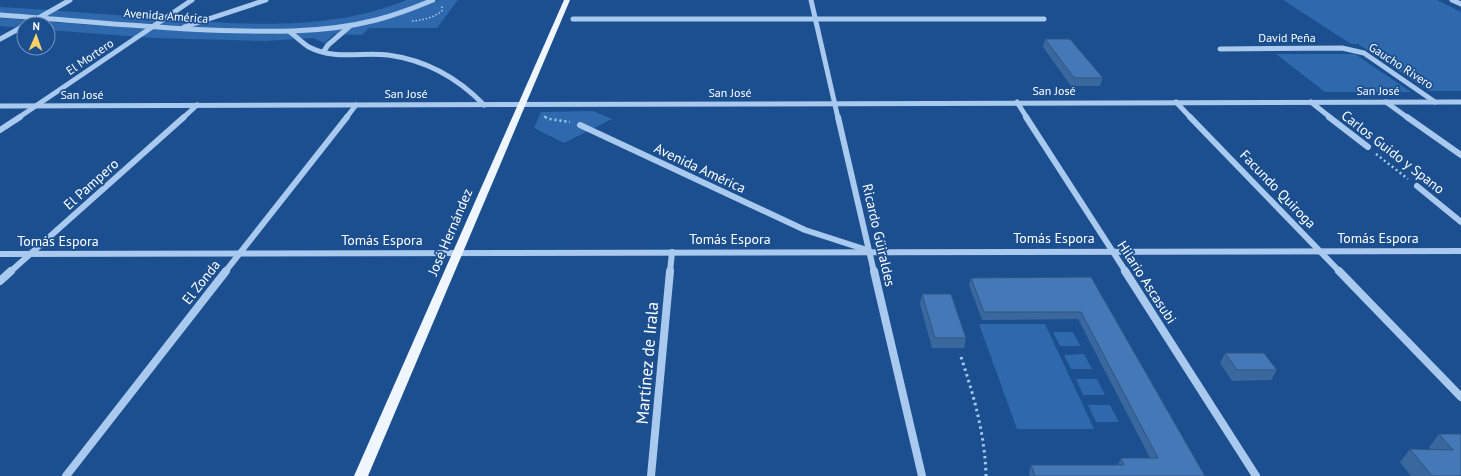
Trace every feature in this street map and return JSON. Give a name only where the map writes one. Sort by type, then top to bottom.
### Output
[{"type":"main road","name":"José Hernández","points":[[361,476],[568,0]]},
{"type":"street","points":[[42,16],[70,0]]},
{"type":"street","name":"El Mortero","points":[[0,130],[192,0]]},
{"type":"street","points":[[180,28],[266,0]]},
{"type":"street","points":[[290,32],[352,25],[408,11],[433,0]]},
{"type":"street","name":"Ricardo Güiraldes","points":[[811,0],[922,476]]},
{"type":"street","points":[[1452,0],[1461,4]]},
{"type":"street","name":"Avenida América","points":[[0,15],[16,16]]},
{"type":"street","name":"Avenida América","points":[[56,19],[180,28],[290,32]]},
{"type":"street","points":[[572,19],[1044,19]]},
{"type":"street","points":[[324,51],[328,45],[352,25]]},
{"type":"street","points":[[0,39],[16,30]]},
{"type":"street","points":[[290,32],[309,47],[324,51],[398,57],[430,67],[462,84],[475,94],[484,105]]},
{"type":"street","name":"David Peña","points":[[1220,49],[1342,48],[1354,50]]},
{"type":"street","name":"Gaucho Rivero","points":[[1354,50],[1364,53],[1435,102]]},
{"type":"street","name":"Hilario Ascasubi","points":[[1017,102],[1256,476]]},
{"type":"street","name":"Facundo Quiroga","points":[[1176,102],[1461,397]]},
{"type":"street","name":"Carlos Guido y Spano","points":[[1311,102],[1368,147]]},
{"type":"street","points":[[1386,102],[1461,155]]},
{"type":"street","name":"San José","points":[[0,106],[484,105],[521,108],[835,103],[1461,102]]},
{"type":"street","name":"El Pampero","points":[[0,281],[197,105]]},
{"type":"street","name":"El Zonda","points":[[66,476],[356,105]]},
{"type":"street","name":"Avenida América","points":[[580,124],[805,230],[870,251]]},
{"type":"street","name":"Carlos Guido y Spano","points":[[1416,186],[1461,222]]},
{"type":"street","name":"Tomás Espora","points":[[0,254],[1461,250]]},
{"type":"street","name":"Martínez de Irala","points":[[651,476],[672,252]]},
{"type":"path","points":[[521,108],[549,119],[580,124]]},
{"type":"path","name":"Carlos Guido y Spano","points":[[1368,147],[1416,186]]},
{"type":"path","points":[[961,357],[973,394],[986,452],[986,476]]},
{"type":"shaded area","points":[[407,0],[426,0],[394,13],[361,22],[292,30],[223,29],[0,13],[0,7],[258,24],[319,21],[348,17],[378,10]]},
{"type":"shaded area","points":[[439,0],[458,0],[437,28],[369,28],[362,35],[334,34],[325,43],[313,38],[265,41],[154,38],[56,31],[56,22],[236,33],[299,33],[340,28],[381,20],[420,8]]},
{"type":"shaded area","points":[[1283,0],[1437,0],[1461,12],[1461,91],[1429,91],[1358,44],[1351,44]]},
{"type":"shaded area","points":[[0,18],[16,19],[16,27],[0,26]]},
{"type":"shaded area","points":[[1276,54],[1355,54],[1411,92],[1325,92]]},
{"type":"shaded area","points":[[593,111],[612,119],[564,143],[534,128],[541,112]]},
{"type":"shaded area","points":[[979,324],[1045,324],[1094,429],[1017,429]]},
{"type":"shaded area","points":[[1053,332],[1073,332],[1080,346],[1060,346]]},
{"type":"shaded area","points":[[1084,354],[1092,369],[1071,369],[1064,355]]},
{"type":"shaded area","points":[[1076,379],[1097,379],[1105,395],[1083,395]]},
{"type":"shaded area","points":[[1088,405],[1110,405],[1119,422],[1096,422]]},
{"type":"building","points":[[1045,39],[1070,39],[1103,78],[1074,78]]},
{"type":"building","points":[[1091,277],[1205,476],[1035,476],[1031,465],[1124,465],[1121,458],[1158,458],[1081,312],[984,312],[971,278]]},
{"type":"building","points":[[922,294],[951,294],[966,338],[935,338]]},
{"type":"building","points":[[1225,353],[1264,353],[1277,370],[1237,370]]},
{"type":"building","points":[[1439,434],[1461,434],[1461,476],[1432,476],[1410,449],[1453,450]]}]
